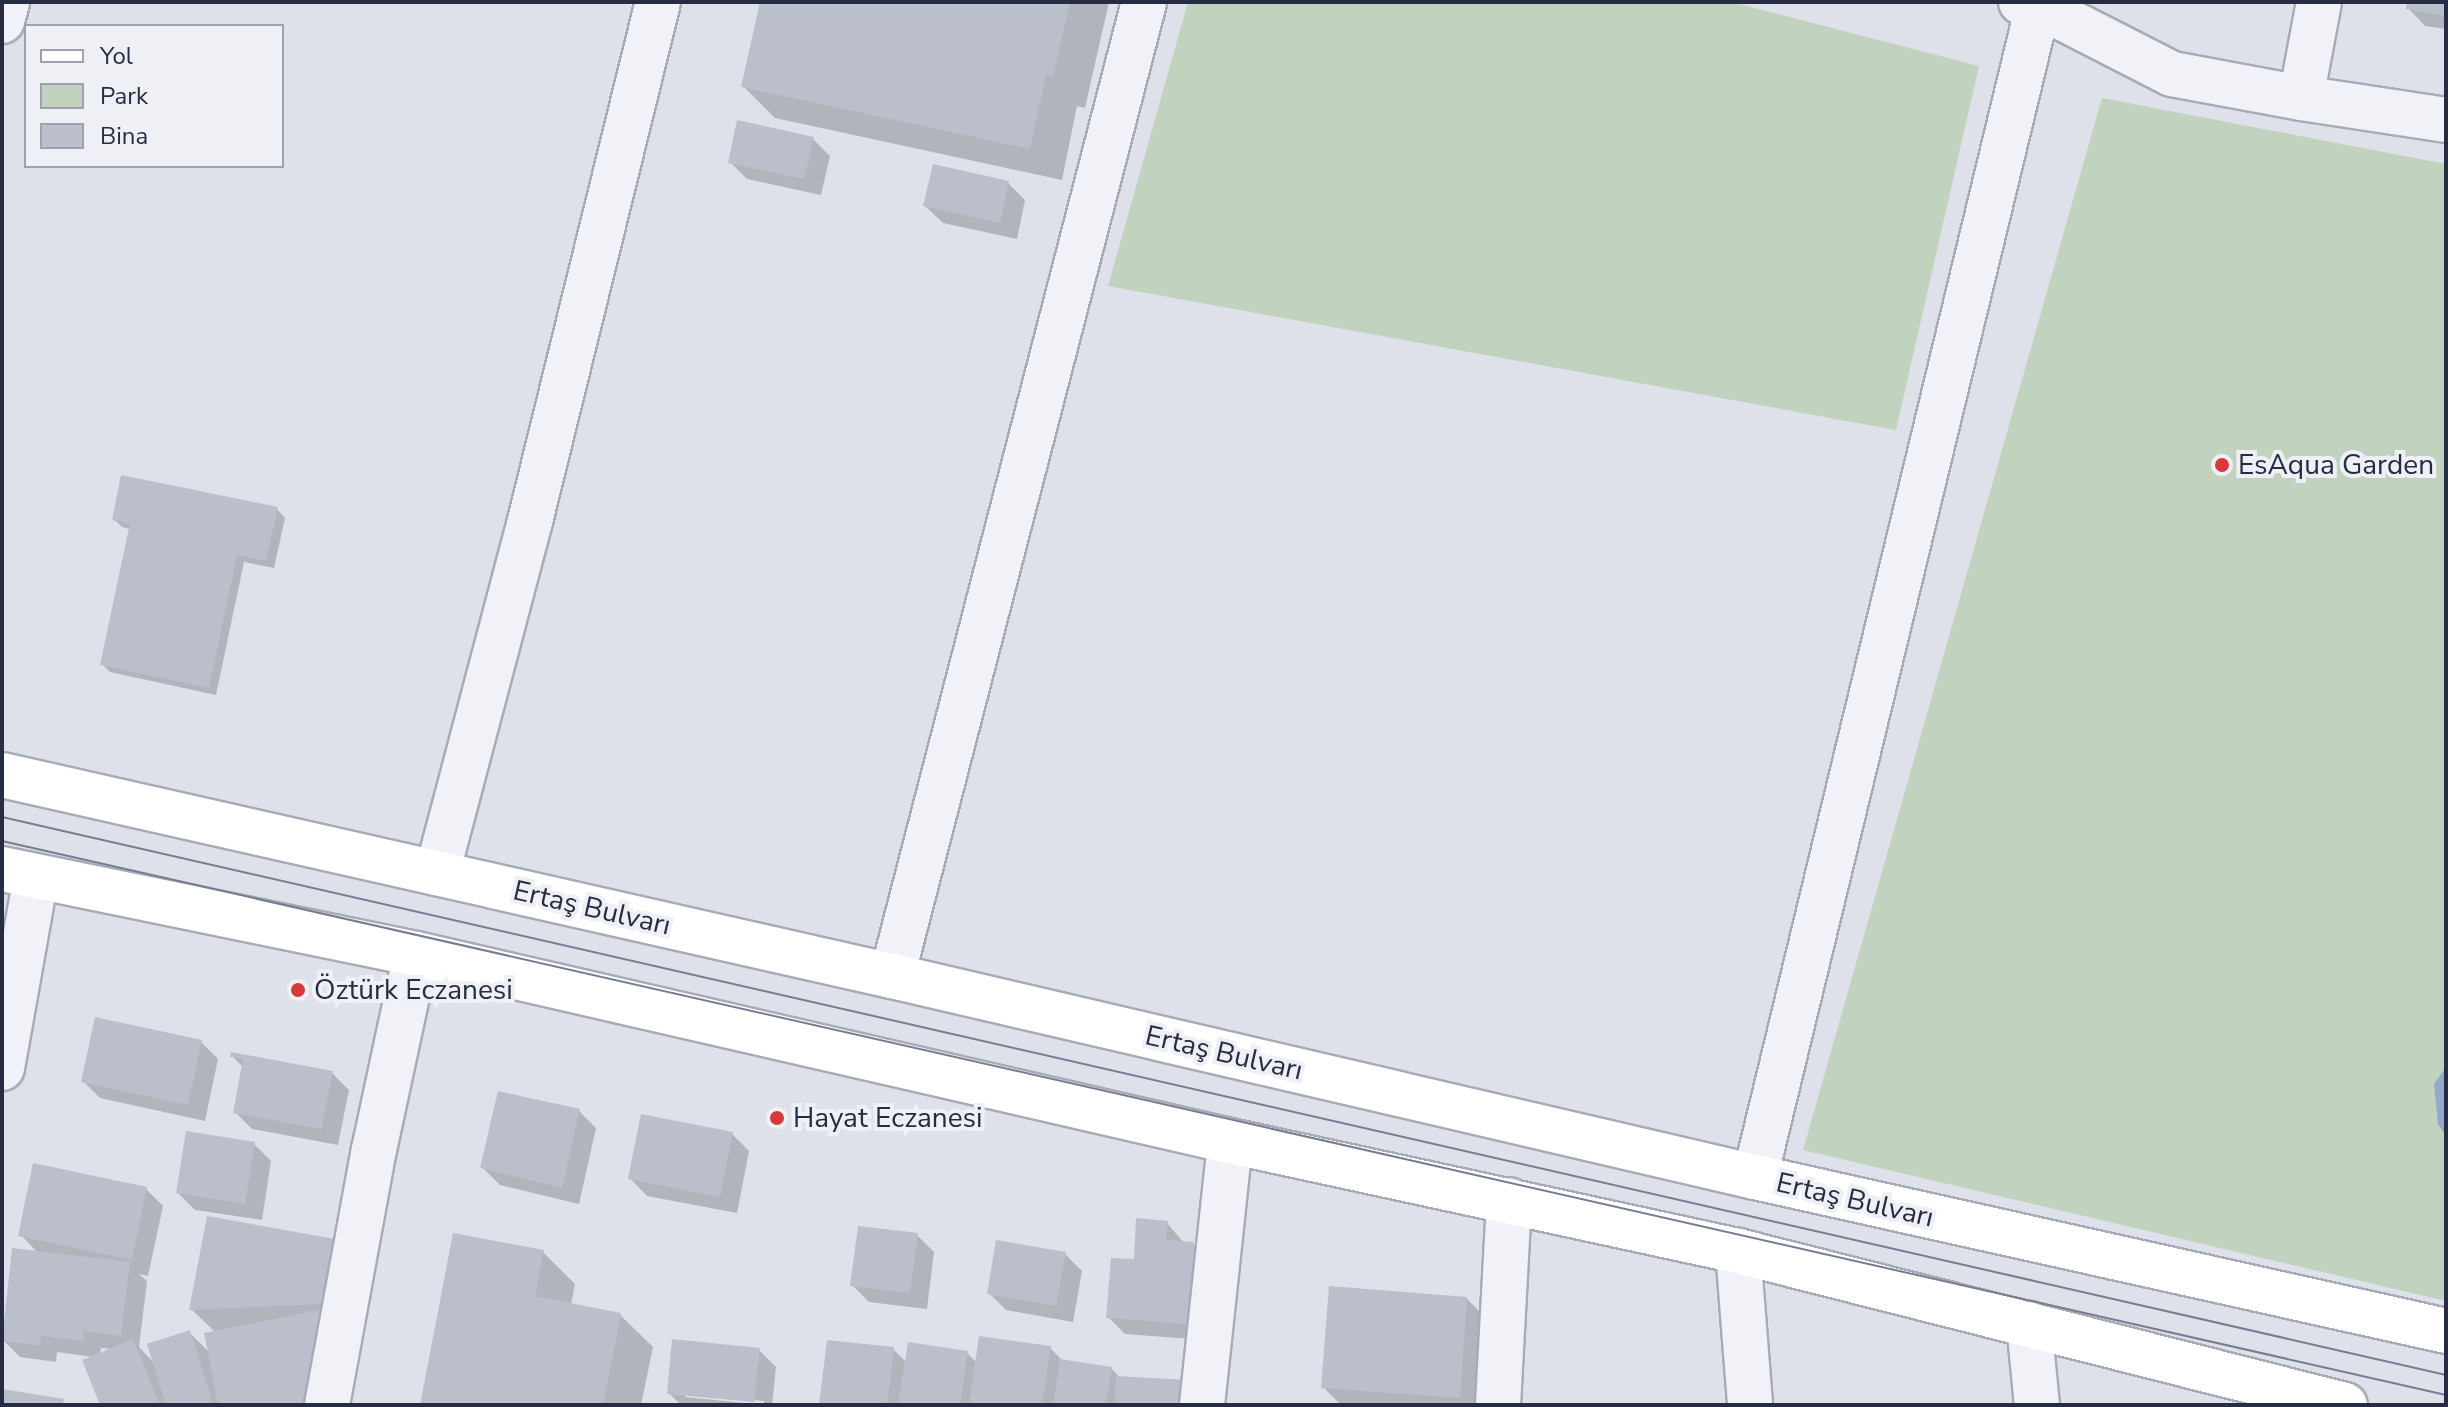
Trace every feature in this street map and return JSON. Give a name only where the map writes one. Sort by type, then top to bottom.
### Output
[{"type":"main road","name":"Ertaş Bulvarı","points":[[2,775],[892,976],[1755,1177],[2446,1331]]},
{"type":"main road","points":[[19,873],[416,954],[1230,1141],[1738,1251],[2326,1403]]},
{"type":"street","points":[[2,21],[7,2]]},
{"type":"street","points":[[437,873],[530,521],[658,2]]},
{"type":"street","points":[[892,976],[1144,2]]},
{"type":"street","points":[[2301,98],[2319,2]]},
{"type":"street","points":[[1755,1177],[2033,3],[2172,74],[2446,120]]},
{"type":"street","points":[[2,1068],[19,873]]},
{"type":"street","points":[[327,1405],[374,1150],[416,954]]},
{"type":"street","points":[[1202,1405],[1230,1141]]},
{"type":"street","points":[[1498,1405],[1509,1200]]},
{"type":"street","points":[[1738,1251],[1750,1405]]},
{"type":"street","points":[[2029,1324],[2037,1405]]},
{"type":"green space","points":[[1188,2],[1732,2],[1979,66],[1896,430],[1108,286]]},
{"type":"green space","name":"EsAqua Garden","points":[[2102,98],[2446,164],[2446,1301],[1803,1150]]},
{"type":"water","points":[[2446,1067],[2446,1136],[2438,1124],[2434,1084]]},
{"type":"building","points":[[760,2],[1070,2],[1053,77],[1046,75],[1030,149],[741,87]]},
{"type":"building","points":[[2407,2],[2446,2],[2446,16],[2406,9]]},
{"type":"building","points":[[737,120],[814,137],[804,179],[728,163]]},
{"type":"building","points":[[933,164],[1009,181],[1000,223],[923,206]]},
{"type":"building","points":[[121,475],[278,507],[266,561],[237,555],[209,688],[100,665],[130,523],[112,520]]},
{"type":"building","points":[[95,1017],[202,1040],[188,1105],[81,1082]]},
{"type":"building","points":[[231,1052],[333,1071],[321,1129],[233,1113],[243,1059],[230,1057]]},
{"type":"building","points":[[498,1091],[580,1109],[562,1188],[480,1168]]},
{"type":"building","points":[[641,1114],[733,1132],[720,1197],[628,1179]]},
{"type":"building","points":[[186,1131],[255,1142],[245,1204],[176,1193]]},
{"type":"building","points":[[33,1163],[147,1187],[132,1260],[18,1236]]},
{"type":"building","points":[[207,1216],[335,1239],[324,1304],[189,1310]]},
{"type":"building","points":[[1136,1218],[1168,1221],[1166,1240],[1194,1242],[1189,1324],[1106,1318],[1111,1258],[1134,1259]]},
{"type":"building","points":[[858,1226],[918,1233],[910,1293],[850,1286]]},
{"type":"building","points":[[453,1233],[544,1250],[535,1296],[621,1313],[603,1405],[420,1405]]},
{"type":"building","points":[[996,1240],[1066,1252],[1056,1306],[987,1294]]},
{"type":"building","points":[[12,1248],[130,1262],[121,1336],[84,1331],[83,1341],[41,1336],[40,1346],[2,1341]]},
{"type":"building","points":[[1329,1286],[1467,1297],[1460,1398],[1321,1388]]},
{"type":"building","points":[[323,1309],[302,1405],[218,1405],[204,1333]]},
{"type":"building","points":[[190,1330],[213,1405],[166,1405],[147,1344]]},
{"type":"building","points":[[979,1336],[1051,1346],[1042,1405],[969,1405]]},
{"type":"building","points":[[133,1339],[160,1405],[100,1405],[82,1360]]},
{"type":"building","points":[[672,1339],[760,1348],[754,1402],[667,1394]]},
{"type":"building","points":[[827,1340],[894,1347],[887,1405],[819,1405]]},
{"type":"building","points":[[908,1342],[968,1351],[960,1405],[898,1405]]},
{"type":"building","points":[[1060,1359],[1112,1367],[1106,1405],[1053,1405]]},
{"type":"building","points":[[1116,1376],[1188,1380],[1187,1405],[1115,1405]]},
{"type":"building","points":[[2,1389],[64,1399],[63,1405],[2,1405]]},
{"type":"tram line","points":[[2,817],[2446,1375]]},
{"type":"tram line","points":[[2,841],[2446,1395]]},
{"type":"place","name":"EsAqua Garden","points":[[2222,465]]},
{"type":"place","name":"Öztürk Eczanesi","points":[[298,990]]},
{"type":"place","name":"Hayat Eczanesi","points":[[777,1118]]}]
